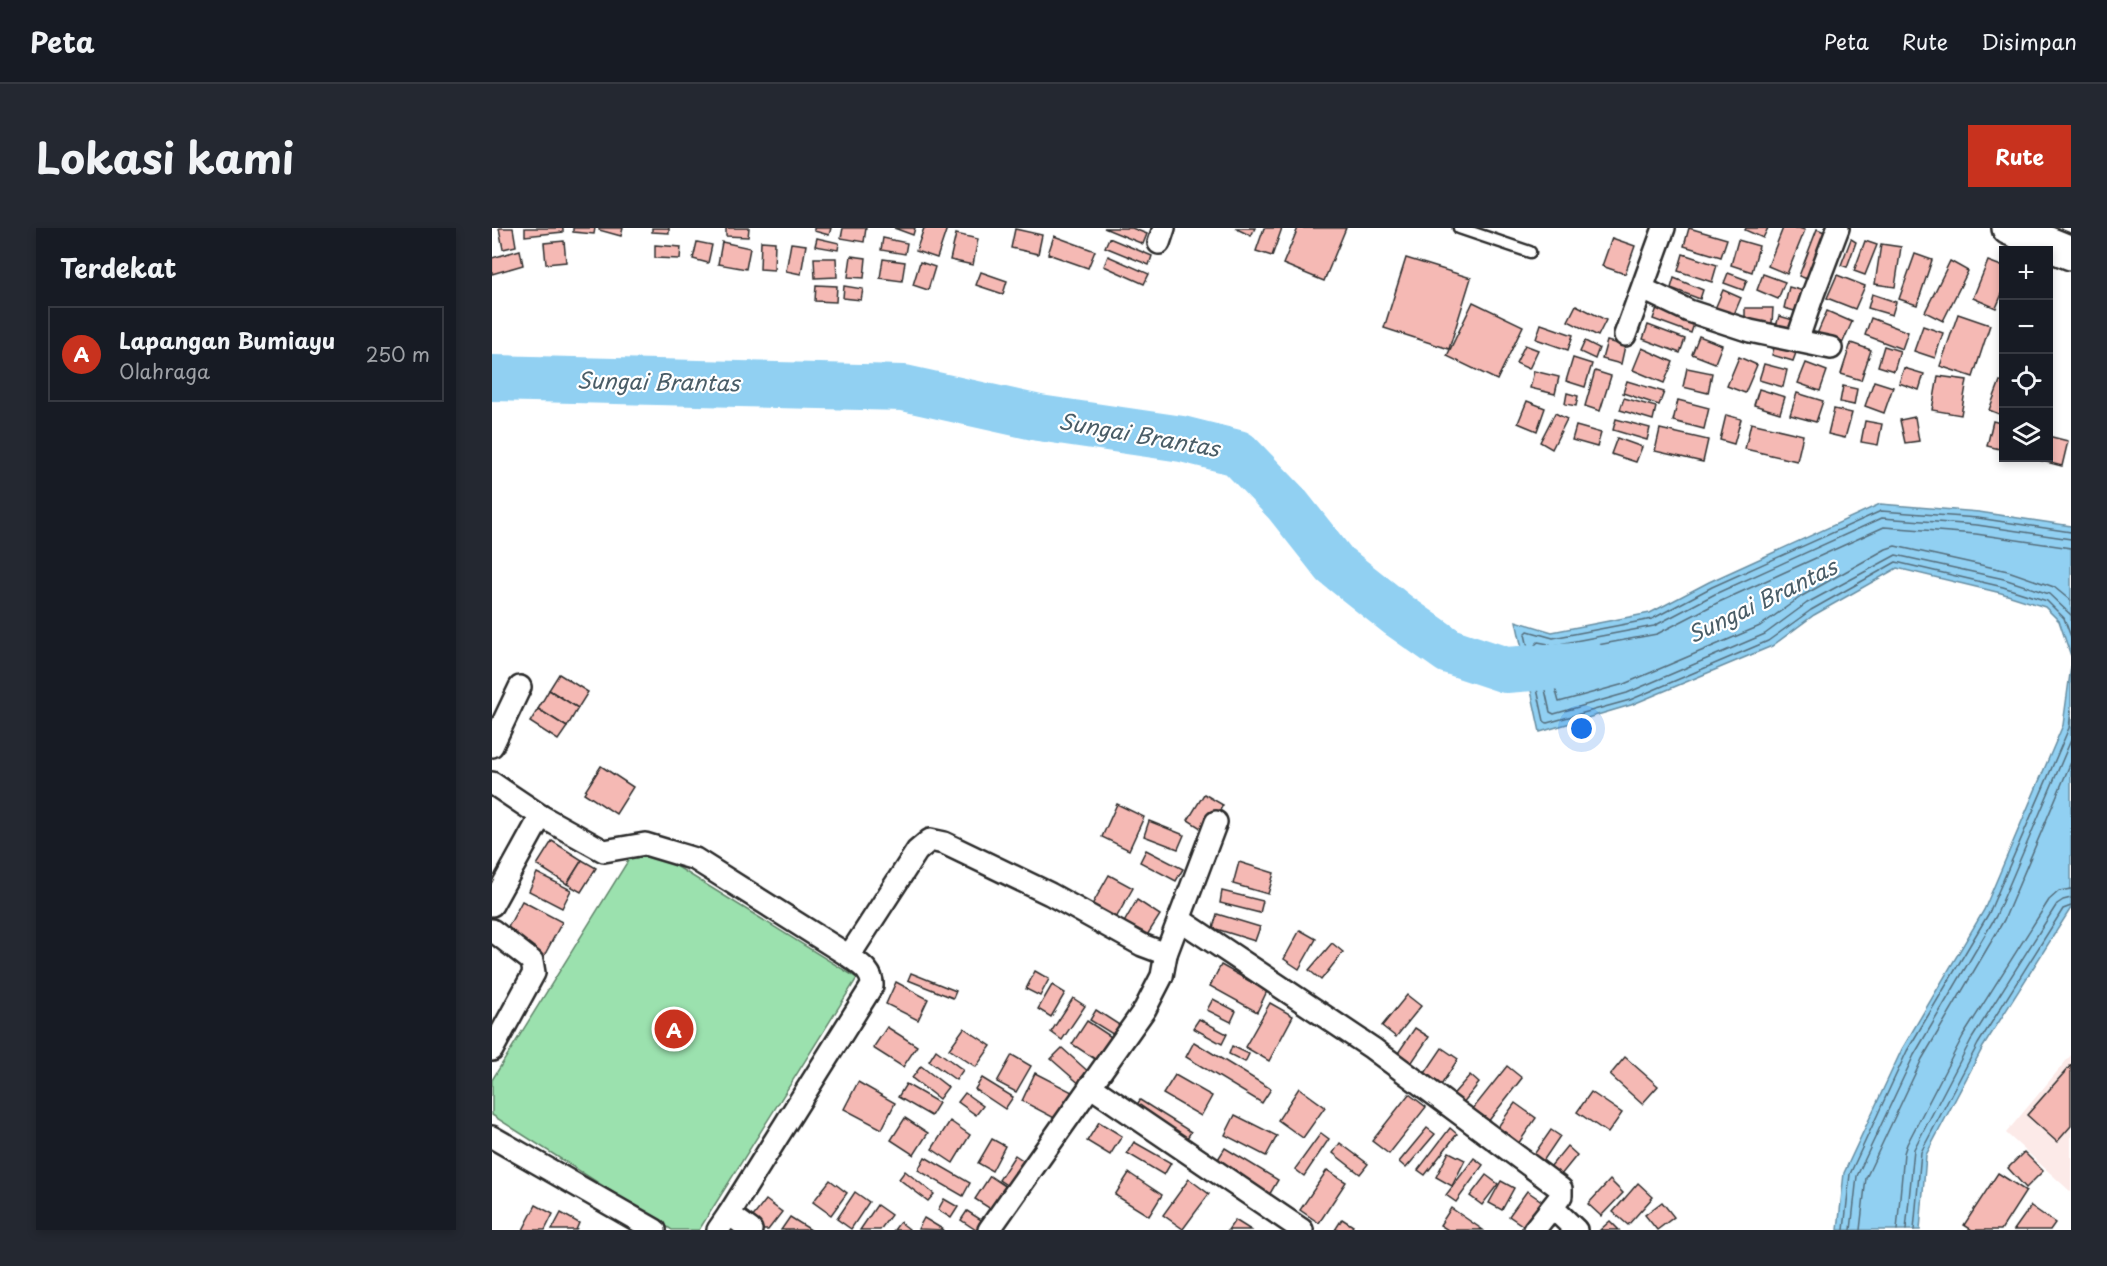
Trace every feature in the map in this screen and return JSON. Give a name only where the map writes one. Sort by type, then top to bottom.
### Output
[{"type":"highway","points":[[2009,228],[2068,248]]},
{"type":"street","points":[[1625,335],[1664,228]]},
{"type":"street","points":[[1797,341],[1838,228]]},
{"type":"street","points":[[1643,289],[1689,311],[1750,331],[1831,348]]},
{"type":"street","points":[[493,740],[519,687]]},
{"type":"street","points":[[492,783],[541,816],[604,851],[645,844],[695,859],[849,956],[873,978],[872,986],[723,1222],[751,1230]]},
{"type":"street","points":[[492,905],[541,816]]},
{"type":"street","points":[[993,1228],[1145,1009],[1162,976],[1166,954],[1216,822]]},
{"type":"street","points":[[849,956],[917,851],[930,840],[944,843],[1050,894],[1142,945],[1166,954]]},
{"type":"street","points":[[1179,919],[1372,1048],[1561,1190],[1561,1196],[1553,1208],[1534,1230]]},
{"type":"street","points":[[492,930],[532,961],[534,973],[492,1050]]},
{"type":"street","points":[[1090,1086],[1302,1230]]},
{"type":"street","points":[[492,1137],[648,1228]]},
{"type":"street","points":[[1553,1208],[1576,1230]]},
{"type":"lane","points":[[1459,228],[1530,252]]},
{"type":"shaded area","points":[[2071,1055],[2071,1192],[2006,1133]]},
{"type":"green space","points":[[639,843],[857,978],[699,1230],[672,1230],[492,1115],[492,1080]]},
{"type":"water","points":[[1880,504],[1979,512],[2071,526],[2071,656],[2059,621],[2045,607],[2001,593],[1897,568],[1814,615],[1772,646],[1631,705],[1540,732],[1516,621],[1552,632],[1650,613],[1709,582]]},
{"type":"water","points":[[2071,666],[2071,908],[1983,1047],[1926,1155],[1920,1230],[1838,1230],[1844,1173],[1902,1049],[1984,910],[2063,725]]},
{"type":"building","points":[[499,228],[513,228],[516,246],[503,249]]},
{"type":"building","points":[[525,228],[563,228],[563,232],[525,236]]},
{"type":"building","points":[[573,228],[595,228],[594,234],[573,232]]},
{"type":"building","points":[[599,228],[623,228],[621,236],[599,230]]},
{"type":"building","points":[[652,228],[669,228],[669,233],[652,232]]},
{"type":"building","points":[[726,228],[749,228],[748,237],[726,236]]},
{"type":"building","points":[[814,228],[831,228],[829,235],[814,231]]},
{"type":"building","points":[[843,228],[866,228],[864,242],[841,238]]},
{"type":"building","points":[[894,228],[915,228],[913,235]]},
{"type":"building","points":[[924,228],[947,228],[937,258],[916,251]]},
{"type":"building","points":[[1104,228],[1132,228],[1147,234],[1143,244]]},
{"type":"building","points":[[1235,228],[1255,228],[1251,236]]},
{"type":"building","points":[[1264,228],[1282,228],[1272,256],[1256,251]]},
{"type":"building","points":[[1298,228],[1346,228],[1324,281],[1283,264]]},
{"type":"building","points":[[1689,228],[1727,239],[1721,257],[1684,246]]},
{"type":"building","points":[[1746,228],[1768,228],[1763,238],[1745,230]]},
{"type":"building","points":[[1783,228],[1805,230],[1787,274],[1768,266]]},
{"type":"building","points":[[1015,229],[1042,235],[1038,254],[1011,248]]},
{"type":"building","points":[[1817,229],[1827,233],[1810,280],[1799,276]]},
{"type":"building","points":[[956,234],[978,239],[973,265],[950,260]]},
{"type":"building","points":[[1054,236],[1095,251],[1088,268],[1048,254]]},
{"type":"building","points":[[817,238],[839,243],[838,250],[815,246]]},
{"type":"building","points":[[883,238],[907,243],[905,254],[881,250]]},
{"type":"building","points":[[1109,238],[1152,256],[1149,265],[1105,247]]},
{"type":"building","points":[[1612,238],[1635,246],[1625,274],[1602,266]]},
{"type":"building","points":[[1851,239],[1856,242],[1847,267],[1841,265]]},
{"type":"building","points":[[1738,240],[1759,246],[1752,272],[1731,265]]},
{"type":"building","points":[[564,241],[566,262],[546,264],[544,243]]},
{"type":"building","points":[[761,241],[775,242],[774,270],[760,269]]},
{"type":"building","points":[[1865,241],[1877,245],[1865,275],[1854,271]]},
{"type":"building","points":[[697,242],[712,245],[708,263],[693,259]]},
{"type":"building","points":[[722,242],[750,248],[746,269],[718,264]]},
{"type":"building","points":[[791,243],[806,245],[801,274],[786,271]]},
{"type":"building","points":[[1881,244],[1901,247],[1895,287],[1875,284]]},
{"type":"building","points":[[655,245],[681,247],[680,259],[655,258]]},
{"type":"building","points":[[520,250],[523,265],[492,274],[492,258]]},
{"type":"building","points":[[1683,254],[1717,265],[1712,282],[1678,271]]},
{"type":"building","points":[[1915,254],[1932,260],[1917,305],[1899,299]]},
{"type":"building","points":[[851,256],[866,258],[864,278],[848,277]]},
{"type":"building","points":[[1108,256],[1149,274],[1144,284],[1104,266]]},
{"type":"building","points":[[814,258],[836,258],[837,277],[815,278]]},
{"type":"building","points":[[1406,258],[1471,278],[1449,349],[1384,328]]},
{"type":"building","points":[[883,259],[905,262],[902,281],[880,278]]},
{"type":"building","points":[[1950,261],[1968,271],[1943,321],[1925,312]]},
{"type":"building","points":[[1988,261],[1999,265],[1999,301],[1996,308],[1973,298]]},
{"type":"building","points":[[920,262],[935,267],[928,290],[913,285]]},
{"type":"building","points":[[981,272],[1007,281],[1003,294],[976,285]]},
{"type":"building","points":[[1728,273],[1747,280],[1743,290],[1724,283]]},
{"type":"building","points":[[1763,274],[1785,282],[1778,299],[1757,290]]},
{"type":"building","points":[[1837,275],[1865,286],[1855,309],[1827,298]]},
{"type":"building","points":[[1674,278],[1703,290],[1700,299],[1671,288]]},
{"type":"building","points":[[816,285],[837,286],[836,302],[815,301]]},
{"type":"building","points":[[844,286],[863,289],[861,300],[843,298]]},
{"type":"building","points":[[1789,287],[1804,291],[1798,312],[1784,308]]},
{"type":"building","points":[[1723,290],[1741,298],[1732,319],[1714,311]]},
{"type":"building","points":[[1872,294],[1896,302],[1892,315],[1868,308]]},
{"type":"building","points":[[1473,302],[1523,326],[1497,380],[1447,356]]},
{"type":"building","points":[[1576,305],[1606,320],[1598,336],[1568,321]]},
{"type":"building","points":[[1658,305],[1696,318],[1691,333],[1653,319]]},
{"type":"building","points":[[1745,308],[1773,308],[1772,323],[1745,322]]},
{"type":"building","points":[[1827,311],[1852,322],[1842,344],[1817,334]]},
{"type":"building","points":[[1958,314],[1990,325],[1973,377],[1940,366]]},
{"type":"building","points":[[1779,316],[1797,321],[1793,336],[1775,330]]},
{"type":"building","points":[[1871,318],[1908,332],[1902,349],[1865,335]]},
{"type":"building","points":[[1541,324],[1573,335],[1568,350],[1536,339]]},
{"type":"building","points":[[1648,325],[1685,339],[1680,353],[1643,339]]},
{"type":"building","points":[[1923,326],[1943,333],[1935,358],[1914,351]]},
{"type":"building","points":[[1699,336],[1722,345],[1715,363],[1692,354]]},
{"type":"building","points":[[1585,341],[1599,348],[1595,359],[1580,352]]},
{"type":"building","points":[[1607,341],[1625,346],[1621,364],[1602,359]]},
{"type":"building","points":[[1851,343],[1871,350],[1861,380],[1841,374]]},
{"type":"building","points":[[1775,344],[1797,350],[1793,361],[1772,355]]},
{"type":"building","points":[[1525,345],[1538,350],[1529,369],[1516,363]]},
{"type":"building","points":[[1884,346],[1900,351],[1894,371],[1878,366]]},
{"type":"building","points":[[1642,348],[1673,362],[1664,383],[1633,370]]},
{"type":"building","points":[[1739,357],[1757,365],[1745,393],[1727,386]]},
{"type":"building","points":[[1573,358],[1592,364],[1585,387],[1566,381]]},
{"type":"building","points":[[1806,363],[1827,371],[1820,391],[1798,383]]},
{"type":"building","points":[[1764,364],[1787,370],[1783,387],[1759,380]]},
{"type":"building","points":[[1687,368],[1712,373],[1708,393],[1683,387]]},
{"type":"building","points":[[1904,368],[1924,374],[1919,390],[1899,383]]},
{"type":"building","points":[[1534,371],[1559,377],[1555,394],[1530,388]]},
{"type":"building","points":[[1595,371],[1611,376],[1600,411],[1585,406]]},
{"type":"building","points":[[1938,376],[1967,380],[1961,415],[1932,410]]},
{"type":"building","points":[[1627,381],[1664,392],[1659,405],[1623,393]]},
{"type":"building","points":[[1874,381],[1893,387],[1884,413],[1865,406]]},
{"type":"building","points":[[1999,384],[1999,414],[1989,410]]},
{"type":"building","points":[[1843,386],[1857,389],[1854,405],[1840,402]]},
{"type":"building","points":[[1759,389],[1785,397],[1780,413],[1754,405]]},
{"type":"building","points":[[1567,393],[1578,396],[1576,406],[1565,404]]},
{"type":"building","points":[[1797,393],[1823,401],[1816,422],[1790,415]]},
{"type":"building","points":[[1624,398],[1656,407],[1653,420],[1620,410]]},
{"type":"building","points":[[1678,400],[1709,408],[1704,429],[1673,421]]},
{"type":"building","points":[[1527,401],[1545,408],[1537,431],[1518,423]]},
{"type":"building","points":[[1834,409],[1852,413],[1845,438],[1828,434]]},
{"type":"building","points":[[1555,413],[1567,419],[1552,449],[1540,442]]},
{"type":"building","points":[[1726,415],[1741,419],[1734,444],[1720,440]]},
{"type":"building","points":[[1915,417],[1919,441],[1905,443],[1900,420]]},
{"type":"building","points":[[1616,419],[1650,428],[1647,440],[1613,430]]},
{"type":"building","points":[[1865,421],[1882,424],[1878,445],[1861,442]]},
{"type":"building","points":[[1993,421],[1999,423],[1999,449],[1987,446]]},
{"type":"building","points":[[1751,423],[1803,435],[1797,461],[1745,449]]},
{"type":"building","points":[[1576,426],[1601,433],[1597,447],[1572,440]]},
{"type":"building","points":[[1660,429],[1708,440],[1703,462],[1655,451]]},
{"type":"building","points":[[2053,437],[2068,441],[2062,466],[2046,462],[2053,462]]},
{"type":"building","points":[[1617,438],[1642,447],[1636,462],[1611,454]]},
{"type":"building","points":[[559,674],[588,692],[578,708],[549,690]]},
{"type":"building","points":[[549,690],[578,708],[567,727],[538,709]]},
{"type":"building","points":[[538,709],[567,727],[558,740],[530,722]]},
{"type":"building","points":[[601,766],[633,787],[616,814],[584,793]]},
{"type":"building","points":[[1204,794],[1223,805],[1207,832],[1188,820]]},
{"type":"building","points":[[1117,804],[1144,817],[1129,850],[1102,837]]},
{"type":"building","points":[[1149,821],[1184,835],[1178,849],[1144,836]]},
{"type":"building","points":[[552,841],[582,860],[567,884],[537,865]]},
{"type":"building","points":[[1146,850],[1183,869],[1176,881],[1140,862]]},
{"type":"building","points":[[582,860],[596,868],[581,892],[567,884]]},
{"type":"building","points":[[1239,862],[1274,873],[1268,894],[1233,884]]},
{"type":"building","points":[[537,873],[571,890],[562,908],[529,891]]},
{"type":"building","points":[[1109,875],[1133,888],[1116,918],[1092,905]]},
{"type":"building","points":[[1222,891],[1263,901],[1260,913],[1220,903]]},
{"type":"building","points":[[1137,900],[1160,915],[1144,940],[1122,926]]},
{"type":"building","points":[[522,901],[562,922],[544,956],[504,935]]},
{"type":"building","points":[[1217,914],[1260,927],[1255,941],[1213,928]]},
{"type":"building","points":[[1300,930],[1316,939],[1299,969],[1284,959]]},
{"type":"building","points":[[1332,943],[1343,952],[1321,980],[1309,970]]},
{"type":"building","points":[[1221,965],[1267,991],[1257,1012],[1210,986]]},
{"type":"building","points":[[1035,971],[1049,979],[1040,996],[1026,989]]},
{"type":"building","points":[[911,973],[956,991],[953,998],[908,980]]},
{"type":"building","points":[[896,982],[928,999],[918,1020],[886,1004]]},
{"type":"building","points":[[1052,985],[1065,993],[1051,1017],[1038,1009]]},
{"type":"building","points":[[1407,995],[1421,1006],[1396,1037],[1382,1026]]},
{"type":"building","points":[[1073,998],[1085,1006],[1062,1040],[1051,1032]]},
{"type":"building","points":[[1213,999],[1236,1011],[1231,1022],[1207,1010]]},
{"type":"building","points":[[1270,1003],[1293,1016],[1269,1061],[1245,1047]]},
{"type":"building","points":[[1096,1010],[1124,1028],[1119,1038],[1090,1020]]},
{"type":"building","points":[[1199,1019],[1227,1034],[1222,1044],[1193,1028]]},
{"type":"building","points":[[1087,1021],[1116,1040],[1101,1063],[1072,1044]]},
{"type":"building","points":[[887,1027],[917,1046],[903,1067],[873,1048]]},
{"type":"building","points":[[964,1028],[991,1046],[976,1067],[949,1049]]},
{"type":"building","points":[[1415,1028],[1429,1037],[1410,1065],[1396,1056]]},
{"type":"building","points":[[1194,1042],[1271,1089],[1262,1103],[1186,1057]]},
{"type":"building","points":[[1232,1046],[1249,1054],[1245,1062],[1229,1054]]},
{"type":"building","points":[[1062,1048],[1092,1075],[1082,1086],[1051,1059]]},
{"type":"building","points":[[1442,1048],[1458,1059],[1438,1090],[1421,1079]]},
{"type":"building","points":[[936,1050],[963,1070],[956,1080],[929,1061]]},
{"type":"building","points":[[1012,1055],[1031,1066],[1016,1092],[997,1082]]},
{"type":"building","points":[[1625,1057],[1658,1086],[1642,1104],[1610,1075]]},
{"type":"building","points":[[2071,1065],[2071,1126],[2057,1142],[2027,1115]]},
{"type":"building","points":[[921,1066],[948,1087],[939,1099],[912,1078]]},
{"type":"building","points":[[1507,1066],[1522,1078],[1484,1127],[1468,1115]]},
{"type":"building","points":[[1035,1073],[1074,1093],[1060,1121],[1022,1101]]},
{"type":"building","points":[[1175,1075],[1212,1096],[1201,1116],[1163,1094]]},
{"type":"building","points":[[1470,1075],[1479,1083],[1458,1109],[1448,1100]]},
{"type":"building","points":[[982,1078],[1013,1097],[1005,1109],[975,1089]]},
{"type":"building","points":[[858,1082],[895,1103],[882,1129],[844,1109]]},
{"type":"building","points":[[906,1084],[939,1103],[931,1116],[898,1097]]},
{"type":"building","points":[[1299,1088],[1325,1107],[1303,1138],[1278,1120]]},
{"type":"building","points":[[1591,1092],[1622,1113],[1608,1133],[1577,1112]]},
{"type":"building","points":[[965,1093],[983,1106],[976,1115],[958,1102]]},
{"type":"building","points":[[1409,1094],[1426,1107],[1389,1154],[1372,1141]]},
{"type":"building","points":[[1140,1100],[1191,1132],[1183,1144],[1132,1112]]},
{"type":"building","points":[[1515,1103],[1536,1118],[1516,1147],[1495,1131]]},
{"type":"building","points":[[1235,1115],[1277,1136],[1266,1156],[1225,1135]]},
{"type":"building","points":[[905,1118],[928,1133],[914,1155],[891,1140]]},
{"type":"building","points":[[950,1121],[970,1135],[953,1163],[932,1149]]},
{"type":"building","points":[[1099,1122],[1122,1136],[1110,1155],[1087,1141]]},
{"type":"building","points":[[1427,1128],[1435,1134],[1406,1168],[1399,1162]]},
{"type":"building","points":[[1450,1128],[1457,1134],[1425,1175],[1418,1170]]},
{"type":"building","points":[[1551,1130],[1560,1136],[1537,1170],[1528,1163]]},
{"type":"building","points":[[1321,1133],[1329,1139],[1304,1176],[1295,1169]]},
{"type":"building","points":[[992,1139],[1005,1146],[992,1171],[978,1163]]},
{"type":"building","points":[[1134,1142],[1171,1163],[1164,1175],[1127,1153]]},
{"type":"building","points":[[1340,1143],[1368,1164],[1360,1174],[1333,1153]]},
{"type":"building","points":[[1567,1146],[1577,1155],[1556,1181],[1546,1172]]},
{"type":"building","points":[[1225,1148],[1278,1180],[1268,1197],[1215,1164]]},
{"type":"building","points":[[1449,1152],[1465,1160],[1452,1186],[1436,1177]]},
{"type":"building","points":[[2024,1152],[2043,1171],[2026,1188],[2008,1168]]},
{"type":"building","points":[[1015,1155],[1030,1165],[1014,1190],[999,1180]]},
{"type":"building","points":[[925,1157],[970,1183],[963,1196],[918,1170]]},
{"type":"building","points":[[1474,1158],[1483,1165],[1456,1202],[1446,1195]]},
{"type":"building","points":[[1327,1170],[1346,1182],[1319,1223],[1300,1210]]},
{"type":"building","points":[[905,1171],[934,1194],[928,1201],[899,1179]]},
{"type":"building","points":[[1129,1173],[1162,1195],[1149,1216],[1115,1195]]},
{"type":"building","points":[[1998,1173],[2026,1191],[2001,1230],[1972,1230],[1964,1225]]},
{"type":"building","points":[[1486,1175],[1498,1184],[1482,1205],[1470,1196]]},
{"type":"building","points":[[990,1176],[1011,1190],[997,1213],[975,1199]]},
{"type":"building","points":[[1189,1179],[1209,1194],[1183,1229],[1163,1215]]},
{"type":"building","points":[[830,1180],[847,1193],[831,1215],[813,1202]]},
{"type":"building","points":[[1610,1180],[1623,1193],[1601,1216],[1588,1204]]},
{"type":"building","points":[[1501,1181],[1514,1188],[1502,1210],[1489,1203]]},
{"type":"building","points":[[1638,1183],[1653,1197],[1628,1225],[1613,1212]]},
{"type":"building","points":[[1527,1191],[1543,1202],[1525,1227],[1509,1216]]},
{"type":"building","points":[[855,1192],[869,1202],[851,1229],[837,1219]]},
{"type":"building","points":[[944,1199],[958,1207],[951,1218],[938,1210]]},
{"type":"building","points":[[766,1200],[782,1212],[768,1230],[757,1230],[748,1223]]},
{"type":"building","points":[[1662,1202],[1674,1217],[1657,1230],[1645,1215]]},
{"type":"building","points":[[536,1205],[553,1214],[545,1230],[523,1230]]},
{"type":"building","points":[[877,1205],[891,1215],[880,1230],[860,1230]]},
{"type":"building","points":[[2031,1206],[2055,1223],[2050,1230],[2014,1230]]},
{"type":"building","points":[[1451,1208],[1483,1230],[1448,1230],[1440,1225]]},
{"type":"building","points":[[967,1211],[991,1226],[989,1230],[976,1230],[961,1220]]},
{"type":"building","points":[[561,1213],[579,1223],[576,1230],[552,1230]]},
{"type":"building","points":[[790,1217],[811,1230],[781,1230]]},
{"type":"building","points":[[924,1218],[944,1230],[918,1229]]},
{"type":"building","points":[[1342,1219],[1353,1226],[1350,1230],[1335,1230]]},
{"type":"building","points":[[1235,1220],[1251,1230],[1228,1230]]},
{"type":"building","points":[[1610,1221],[1619,1230],[1600,1230]]},
{"type":"building","points":[[900,1222],[909,1229],[894,1230]]},
{"type":"waterway","name":"Sungai Brantas","points":[[492,378],[904,388],[1039,418],[1182,439],[1238,453],[1286,503],[1335,565],[1398,615],[1449,651],[1506,670],[1588,664]]},
{"type":"place","name":"Lapangan Bumiayu","points":[[674,1029]]}]
